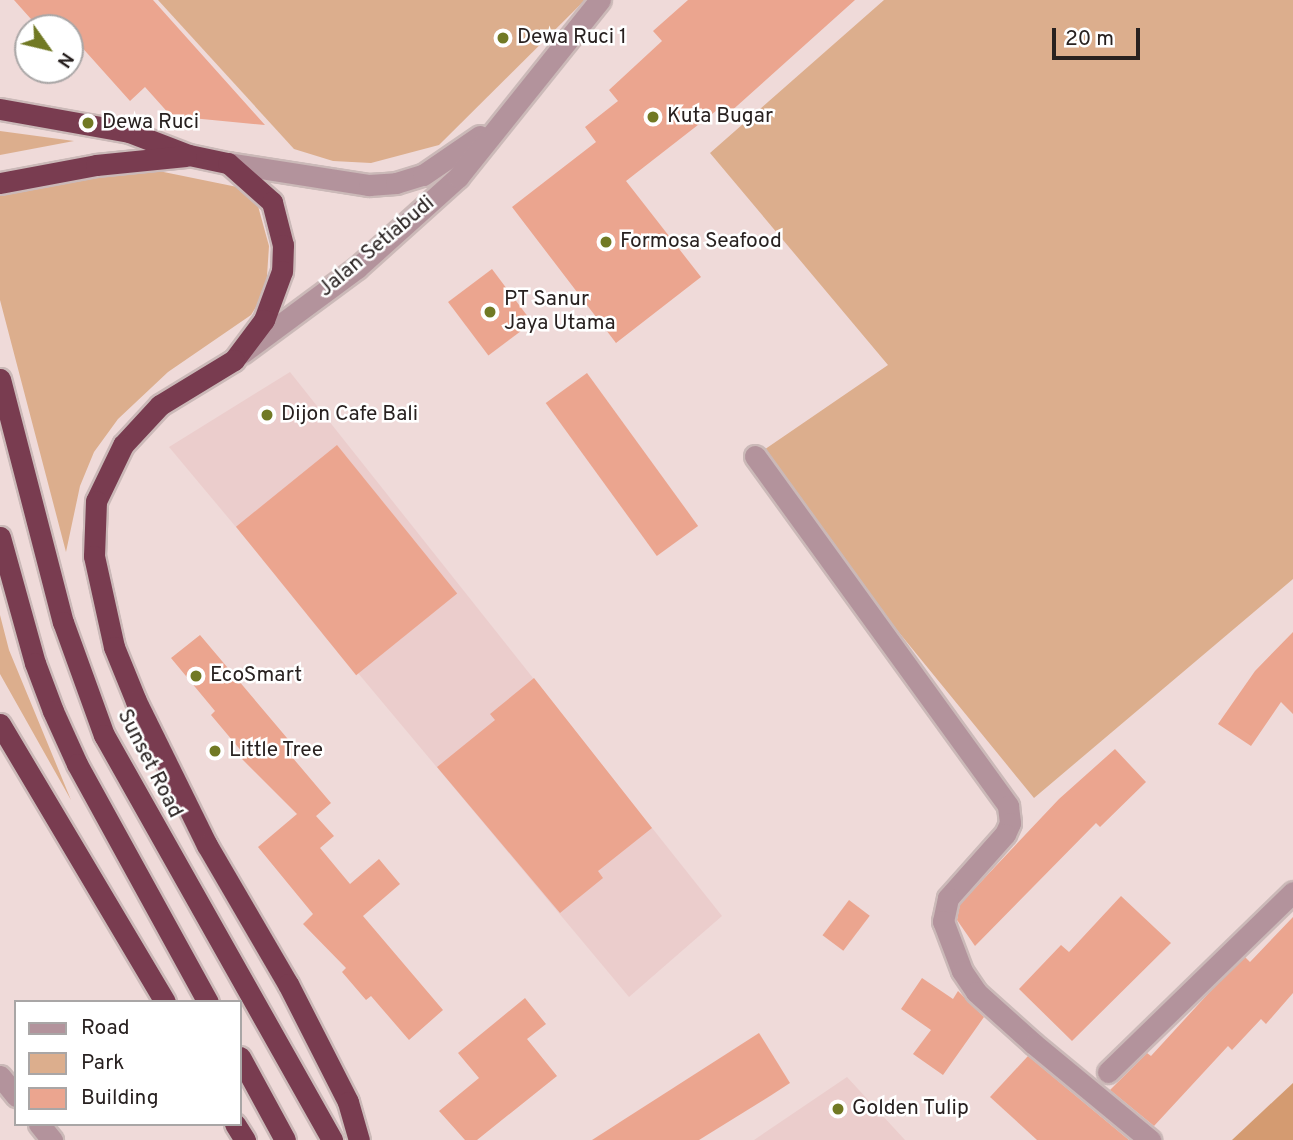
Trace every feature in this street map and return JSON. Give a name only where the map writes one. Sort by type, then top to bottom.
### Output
[{"type":"highway","points":[[0,109],[129,132],[188,155],[228,163],[272,202],[283,245],[276,296],[264,320],[234,360],[160,405],[141,422],[108,470],[96,501],[92,529],[99,595],[114,647],[169,774],[294,995],[348,1102],[359,1140]]},
{"type":"highway","points":[[0,183],[96,165],[188,155]]},
{"type":"highway","name":"Sunset Road","points":[[0,379],[63,622],[104,735],[332,1140]]},
{"type":"highway","points":[[0,537],[35,663],[63,732],[207,1000]]},
{"type":"highway","points":[[0,724],[164,1000]]},
{"type":"highway","points":[[242,1061],[285,1140]]},
{"type":"street","name":"Jalan Setiabudi","points":[[234,360],[414,219],[458,177],[503,117],[600,0]]},
{"type":"street","name":"Jalan Setiabudi","points":[[228,163],[369,185],[396,183],[446,161],[503,117]]},
{"type":"street","points":[[755,456],[1008,806],[1010,823],[1005,834],[948,898],[943,921],[962,971],[976,992],[1150,1140]]},
{"type":"street","points":[[1108,1072],[1293,892]]},
{"type":"street","points":[[0,1076],[14,1094]]},
{"type":"street","points":[[41,1126],[52,1140]]},
{"type":"shaded area","points":[[290,372],[722,916],[629,997],[169,447]]},
{"type":"shaded area","name":"Golden Tulip","points":[[847,1077],[905,1140],[754,1140]]},
{"type":"shaded area","points":[[1293,1083],[1293,1140],[1232,1140]]},
{"type":"green space","points":[[158,0],[585,0],[439,145],[371,163],[333,161],[294,149]]},
{"type":"green space","points":[[884,0],[1293,0],[1293,579],[1034,798],[755,456],[888,365],[710,153]]},
{"type":"green space","points":[[0,131],[74,141],[0,155]]},
{"type":"green space","points":[[144,168],[247,189],[258,206],[269,246],[266,291],[251,315],[168,372],[118,419],[94,452],[80,486],[66,552],[0,300],[0,196]]},
{"type":"green space","points":[[0,615],[9,650],[71,800],[0,674]]},
{"type":"building","points":[[14,0],[153,0],[265,125],[171,116],[145,87],[130,101],[84,50],[84,14],[26,14]]},
{"type":"building","points":[[688,0],[855,0],[728,114],[721,107],[626,181],[701,277],[616,343],[512,207],[596,142],[585,127],[618,101],[609,90],[662,41],[653,31]]},
{"type":"building","name":"PT Sanur Jaya Utama","points":[[492,269],[532,323],[488,356],[448,302]]},
{"type":"building","points":[[587,373],[698,526],[657,556],[546,403]]},
{"type":"building","points":[[337,445],[457,593],[356,675],[236,527]]},
{"type":"building","points":[[1293,632],[1293,714],[1281,702],[1251,746],[1218,724],[1255,671]]},
{"type":"building","points":[[200,635],[298,751],[292,757],[331,803],[316,816],[334,836],[320,848],[350,884],[379,859],[400,884],[363,916],[443,1010],[409,1040],[371,996],[366,1000],[342,972],[346,968],[303,924],[313,914],[258,847],[297,814],[239,756],[243,753],[211,715],[215,711],[171,658]]},
{"type":"building","points":[[534,678],[652,828],[598,871],[603,878],[560,913],[437,767],[495,720],[490,714]]},
{"type":"building","points":[[1115,749],[1146,782],[1100,827],[1096,823],[975,946],[957,920],[960,904],[1059,799]]},
{"type":"building","points":[[1121,896],[1171,943],[1072,1041],[1019,989],[1061,945],[1069,952]]},
{"type":"building","points":[[849,900],[870,916],[843,951],[823,935]]},
{"type":"building","points":[[1293,917],[1293,993],[1266,1024],[1261,1019],[1232,1050],[1228,1046],[1154,1126],[1110,1090],[1147,1053],[1151,1056],[1245,957],[1250,962]]},
{"type":"building","points":[[922,978],[953,999],[958,991],[984,1017],[943,1075],[913,1054],[931,1030],[901,1009]]},
{"type":"building","points":[[525,998],[546,1024],[527,1039],[557,1076],[477,1140],[465,1140],[439,1111],[479,1078],[458,1053]]},
{"type":"building","points":[[759,1033],[790,1083],[770,1096],[699,1140],[592,1140]]},
{"type":"building","points":[[1028,1056],[1129,1140],[1037,1140],[990,1097]]},
{"type":"place","name":"Dewa Ruci 1","points":[[503,38]]},
{"type":"place","name":"Kuta Bugar","points":[[653,117]]},
{"type":"place","name":"Dewa Ruci","points":[[88,123]]},
{"type":"place","name":"Formosa Seafood","points":[[606,242]]},
{"type":"place","name":"PT Sanur Jaya Utama","points":[[490,312]]},
{"type":"place","name":"Dijon Cafe Bali","points":[[267,415]]},
{"type":"place","name":"EcoSmart","points":[[196,676]]},
{"type":"place","name":"Little Tree","points":[[215,751]]},
{"type":"place","name":"Golden Tulip","points":[[838,1109]]}]
